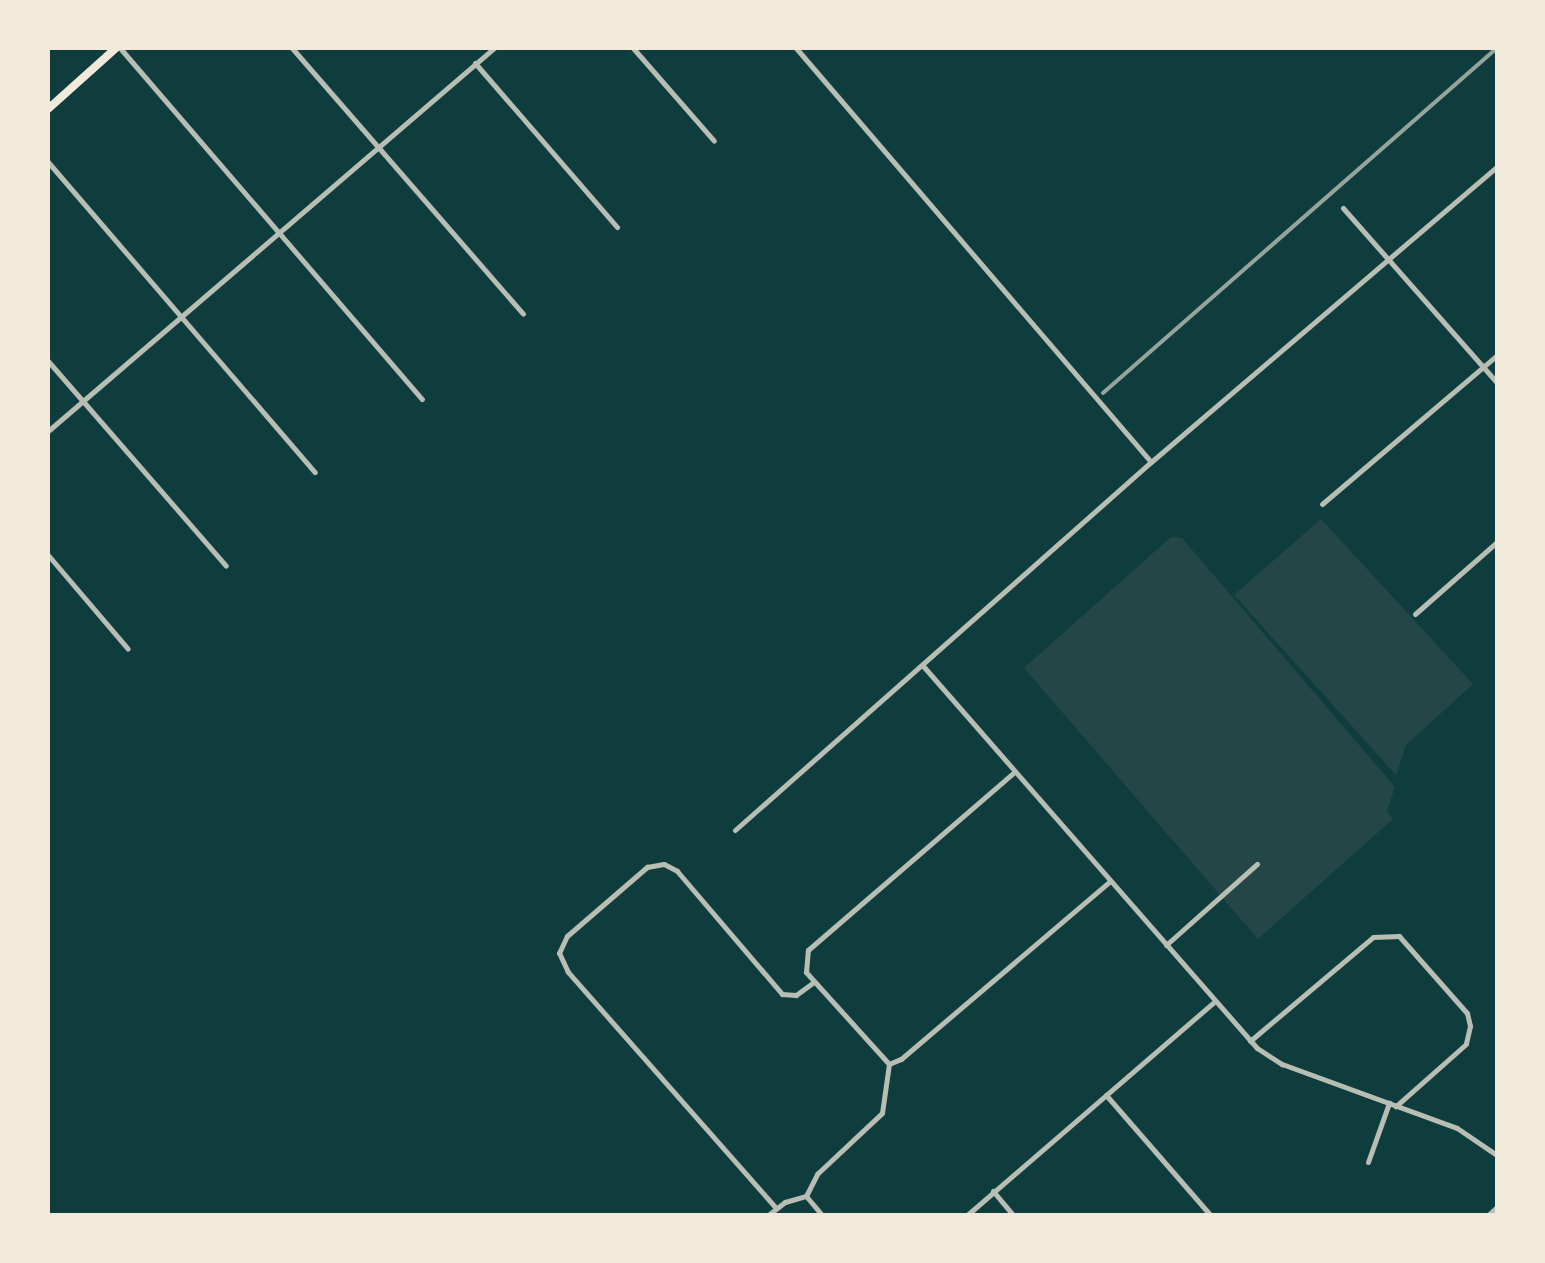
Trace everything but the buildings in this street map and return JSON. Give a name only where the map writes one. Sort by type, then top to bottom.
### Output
[{"type":"main road","points":[[48,109],[118,48]]},
{"type":"street","points":[[118,48],[422,399]]},
{"type":"street","points":[[292,48],[522,314]]},
{"type":"street","points":[[48,431],[494,48]]},
{"type":"street","points":[[633,48],[714,141]]},
{"type":"street","points":[[796,48],[1151,462]]},
{"type":"street","points":[[475,64],[617,227]]},
{"type":"street","points":[[48,162],[316,472]]},
{"type":"street","points":[[735,830],[1151,462],[1498,166]]},
{"type":"street","points":[[1342,208],[1498,384]]},
{"type":"street","points":[[1322,504],[1498,354]]},
{"type":"street","points":[[48,361],[226,566]]},
{"type":"street","points":[[1415,614],[1498,541]]},
{"type":"street","points":[[48,556],[128,650]]},
{"type":"street","points":[[924,666],[1250,1040],[1282,1064],[1457,1128],[1498,1156]]},
{"type":"street","points":[[889,1064],[814,982],[804,966],[808,950],[1014,772]]},
{"type":"street","points":[[776,1208],[568,972],[559,953],[567,936],[647,867],[664,864],[677,871],[782,994],[796,995],[814,982]]},
{"type":"street","points":[[1165,946],[1257,864]]},
{"type":"street","points":[[889,1064],[901,1059],[1110,881]]},
{"type":"street","points":[[1250,1040],[1373,937],[1394,934],[1404,939],[1468,1013],[1470,1031],[1466,1044],[1392,1104],[1368,1162]]},
{"type":"street","points":[[966,1216],[1215,1001]]},
{"type":"street","points":[[767,1216],[776,1208],[806,1196],[817,1174],[882,1112],[889,1064]]},
{"type":"street","points":[[1106,1095],[1212,1216]]},
{"type":"street","points":[[993,1191],[1014,1216]]},
{"type":"street","points":[[806,1196],[823,1216]]},
{"type":"street","points":[[1487,1216],[1498,1206]]},
{"type":"shaded area","points":[[1321,519],[1473,684],[1406,745],[1396,775],[1234,595]]},
{"type":"shaded area","points":[[1171,537],[1182,538],[1395,787],[1387,811],[1393,819],[1258,939],[1024,668]]},
{"type":"railway","points":[[1103,393],[1497,48]]}]
